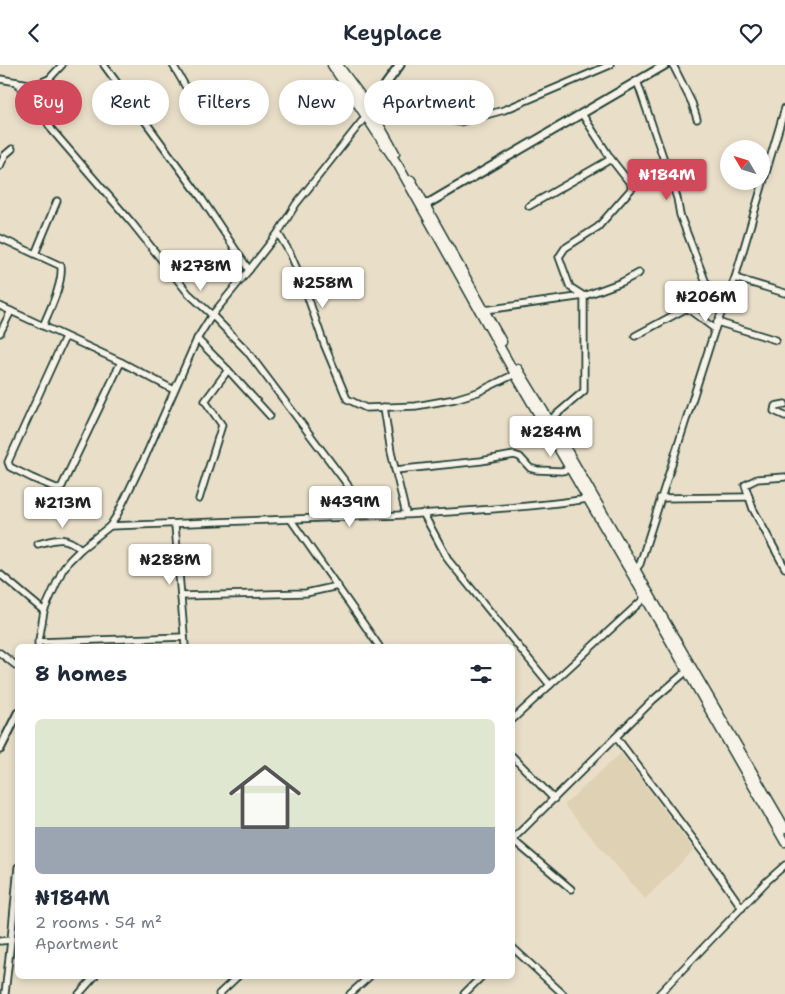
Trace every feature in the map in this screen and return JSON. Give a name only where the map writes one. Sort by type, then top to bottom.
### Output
[{"type":"main road","points":[[332,65],[364,113]]},
{"type":"main road","points":[[338,65],[364,100]]},
{"type":"main road","points":[[372,125],[424,206],[636,569],[647,595],[687,671],[785,841]]},
{"type":"main road","points":[[379,125],[515,374],[785,828]]},
{"type":"street","points":[[47,80],[62,65]]},
{"type":"street","points":[[104,65],[202,199],[249,270]]},
{"type":"street","points":[[173,65],[182,80]]},
{"type":"street","points":[[389,80],[400,65]]},
{"type":"street","points":[[494,113],[610,65]]},
{"type":"street","points":[[673,65],[692,103],[697,119]]},
{"type":"street","points":[[424,206],[660,66]]},
{"type":"street","points":[[0,79],[15,83]]},
{"type":"street","points":[[637,81],[677,198],[680,215],[688,238],[709,287],[725,301]]},
{"type":"street","points":[[636,569],[640,564],[716,325],[736,278],[785,108]]},
{"type":"street","points":[[582,114],[611,159],[633,187],[598,227],[565,248],[559,257],[570,287],[584,296]]},
{"type":"street","points":[[184,637],[110,643],[38,644],[44,611],[62,571],[81,549],[110,526],[124,503],[197,339],[212,315],[278,233],[302,197],[364,119]]},
{"type":"street","points":[[49,125],[132,223],[188,293],[246,351],[347,483],[365,515]]},
{"type":"street","points":[[0,165],[5,155],[12,149]]},
{"type":"street","points":[[529,205],[611,159]]},
{"type":"street","points":[[35,254],[57,201]]},
{"type":"street","points":[[278,233],[290,253],[303,283],[324,344],[346,397],[366,408],[416,406],[455,399],[478,392],[515,374]]},
{"type":"street","points":[[0,238],[61,266],[62,271],[56,296],[43,326]]},
{"type":"street","points":[[485,310],[584,296],[622,282],[639,273]]},
{"type":"street","points":[[736,278],[785,293]]},
{"type":"street","points":[[550,420],[584,391],[584,296]]},
{"type":"street","points":[[0,306],[121,362],[174,390]]},
{"type":"street","points":[[635,336],[687,308],[716,325],[776,340]]},
{"type":"street","points":[[0,333],[11,311]]},
{"type":"street","points":[[65,337],[8,461],[10,467],[32,478],[56,488],[62,486],[121,362]]},
{"type":"street","points":[[197,339],[270,416]]},
{"type":"street","points":[[199,499],[222,425],[205,401],[228,370]]},
{"type":"street","points":[[785,404],[775,406],[774,411],[785,415]]},
{"type":"street","points":[[384,407],[395,469],[406,514]]},
{"type":"street","points":[[395,469],[481,461],[514,455],[520,457],[530,468],[537,470],[561,471],[571,469]]},
{"type":"street","points":[[785,477],[757,479],[745,485],[753,509],[785,568]]},
{"type":"street","points":[[660,498],[749,497]]},
{"type":"street","points":[[110,526],[175,525],[477,511],[547,505],[588,499]]},
{"type":"street","points":[[423,513],[449,561],[550,685]]},
{"type":"street","points":[[291,520],[378,644]]},
{"type":"street","points":[[175,525],[185,644]]},
{"type":"street","points":[[38,545],[65,539],[73,542],[81,549]]},
{"type":"street","points":[[0,574],[44,611]]},
{"type":"street","points":[[181,596],[306,593],[338,586]]},
{"type":"street","points":[[515,717],[647,595]]},
{"type":"street","points":[[0,653],[15,665]]},
{"type":"street","points":[[515,838],[654,700],[687,671]]},
{"type":"street","points":[[0,749],[15,719]]},
{"type":"street","points":[[616,737],[703,852],[742,908]]},
{"type":"street","points":[[515,759],[554,799]]},
{"type":"street","points":[[515,842],[571,889]]},
{"type":"street","points":[[659,994],[767,881],[785,865]]},
{"type":"street","points":[[5,994],[15,904]]},
{"type":"street","points":[[0,941],[11,940]]},
{"type":"street","points":[[515,950],[563,994]]},
{"type":"street","points":[[79,994],[92,979]]},
{"type":"street","points":[[219,994],[235,979]]},
{"type":"street","points":[[350,994],[367,979]]},
{"type":"street","points":[[466,993],[479,979]]},
{"type":"shaded area","points":[[621,753],[694,850],[645,899],[564,805]]}]
